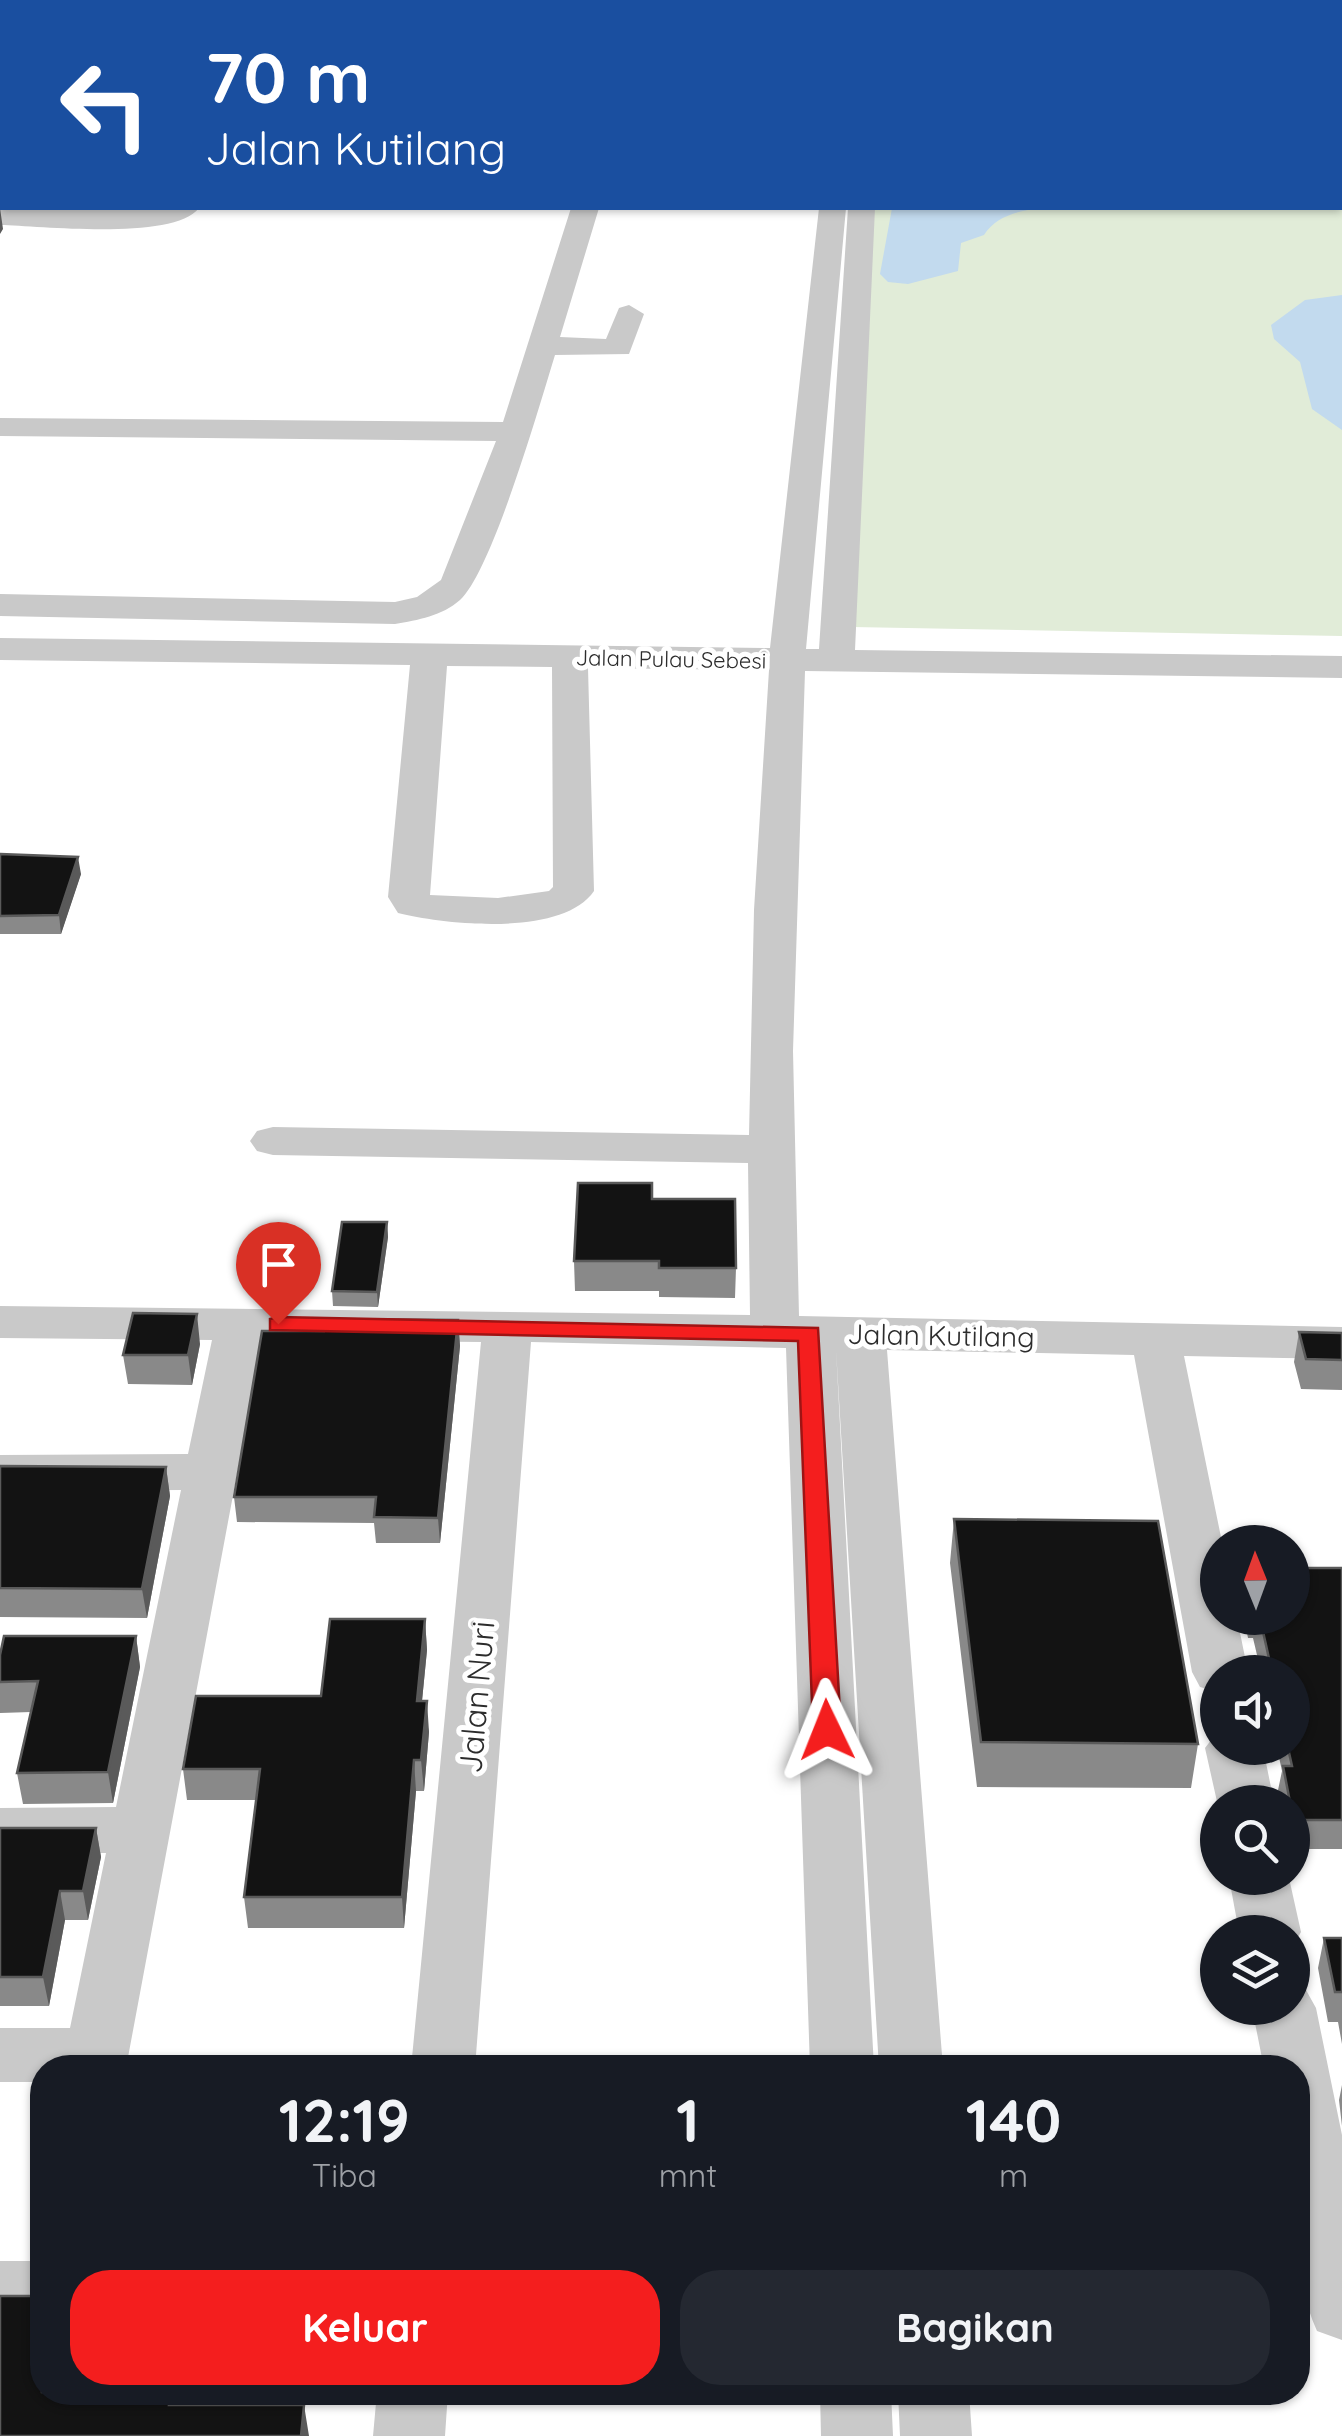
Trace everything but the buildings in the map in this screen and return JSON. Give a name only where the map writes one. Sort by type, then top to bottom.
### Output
[{"type":"street","points":[[0,217],[158,219],[175,216],[182,210]]},
{"type":"street","points":[[0,605],[394,613],[422,609],[444,599],[456,583],[516,432],[585,210]]},
{"type":"street","points":[[832,210],[787,660],[768,1149],[878,1580],[911,2055]]},
{"type":"street","points":[[836,661],[862,210]]},
{"type":"street","points":[[541,346],[614,362],[629,314]]},
{"type":"street","points":[[0,398],[60,398]]},
{"type":"street","points":[[0,427],[340,444],[516,432]]},
{"type":"street","points":[[0,442],[56,440],[76,428]]},
{"type":"street","points":[[0,649],[429,672],[409,897],[413,904],[459,910],[550,904],[569,899],[574,891],[570,673]]},
{"type":"street","name":"Jalan Pulau Sebesi","points":[[429,672],[570,673],[787,660],[1342,667]]},
{"type":"street","points":[[273,1141],[768,1149]]},
{"type":"street","name":"Jalan Kutilang","points":[[0,1322],[506,1326],[1342,1343]]},
{"type":"street","points":[[96,2055],[240,1324]]},
{"type":"street","name":"Jalan Nuri","points":[[444,2055],[506,1326]]},
{"type":"street","points":[[815,1332],[841,2055]]},
{"type":"street","points":[[1156,1340],[1217,1655]]},
{"type":"street","points":[[0,1473],[212,1472]]},
{"type":"street","points":[[821,1578],[878,1580]]},
{"type":"street","points":[[119,1642],[179,1642]]},
{"type":"street","points":[[0,1831],[142,1830]]},
{"type":"street","points":[[1287,2025],[1293,2055]]},
{"type":"street","points":[[0,2054],[30,2056]]},
{"type":"street","points":[[1310,2140],[1342,2309]]},
{"type":"street","points":[[0,2292],[30,2292]]},
{"type":"street","points":[[409,2436],[412,2405]]},
{"type":"street","points":[[856,2405],[857,2436]]},
{"type":"street","points":[[935,2405],[936,2436]]},
{"type":"green space","points":[[868,210],[1342,210],[1342,636],[852,627]]},
{"type":"water","points":[[892,210],[1029,210],[1008,216],[984,235],[961,243],[958,271],[908,284],[888,282],[880,274]]},
{"type":"water","points":[[1342,295],[1342,430],[1312,409],[1300,362],[1274,339],[1271,325],[1305,300]]},
{"type":"route","points":[[278,1324],[810,1333],[827,1730]]}]
